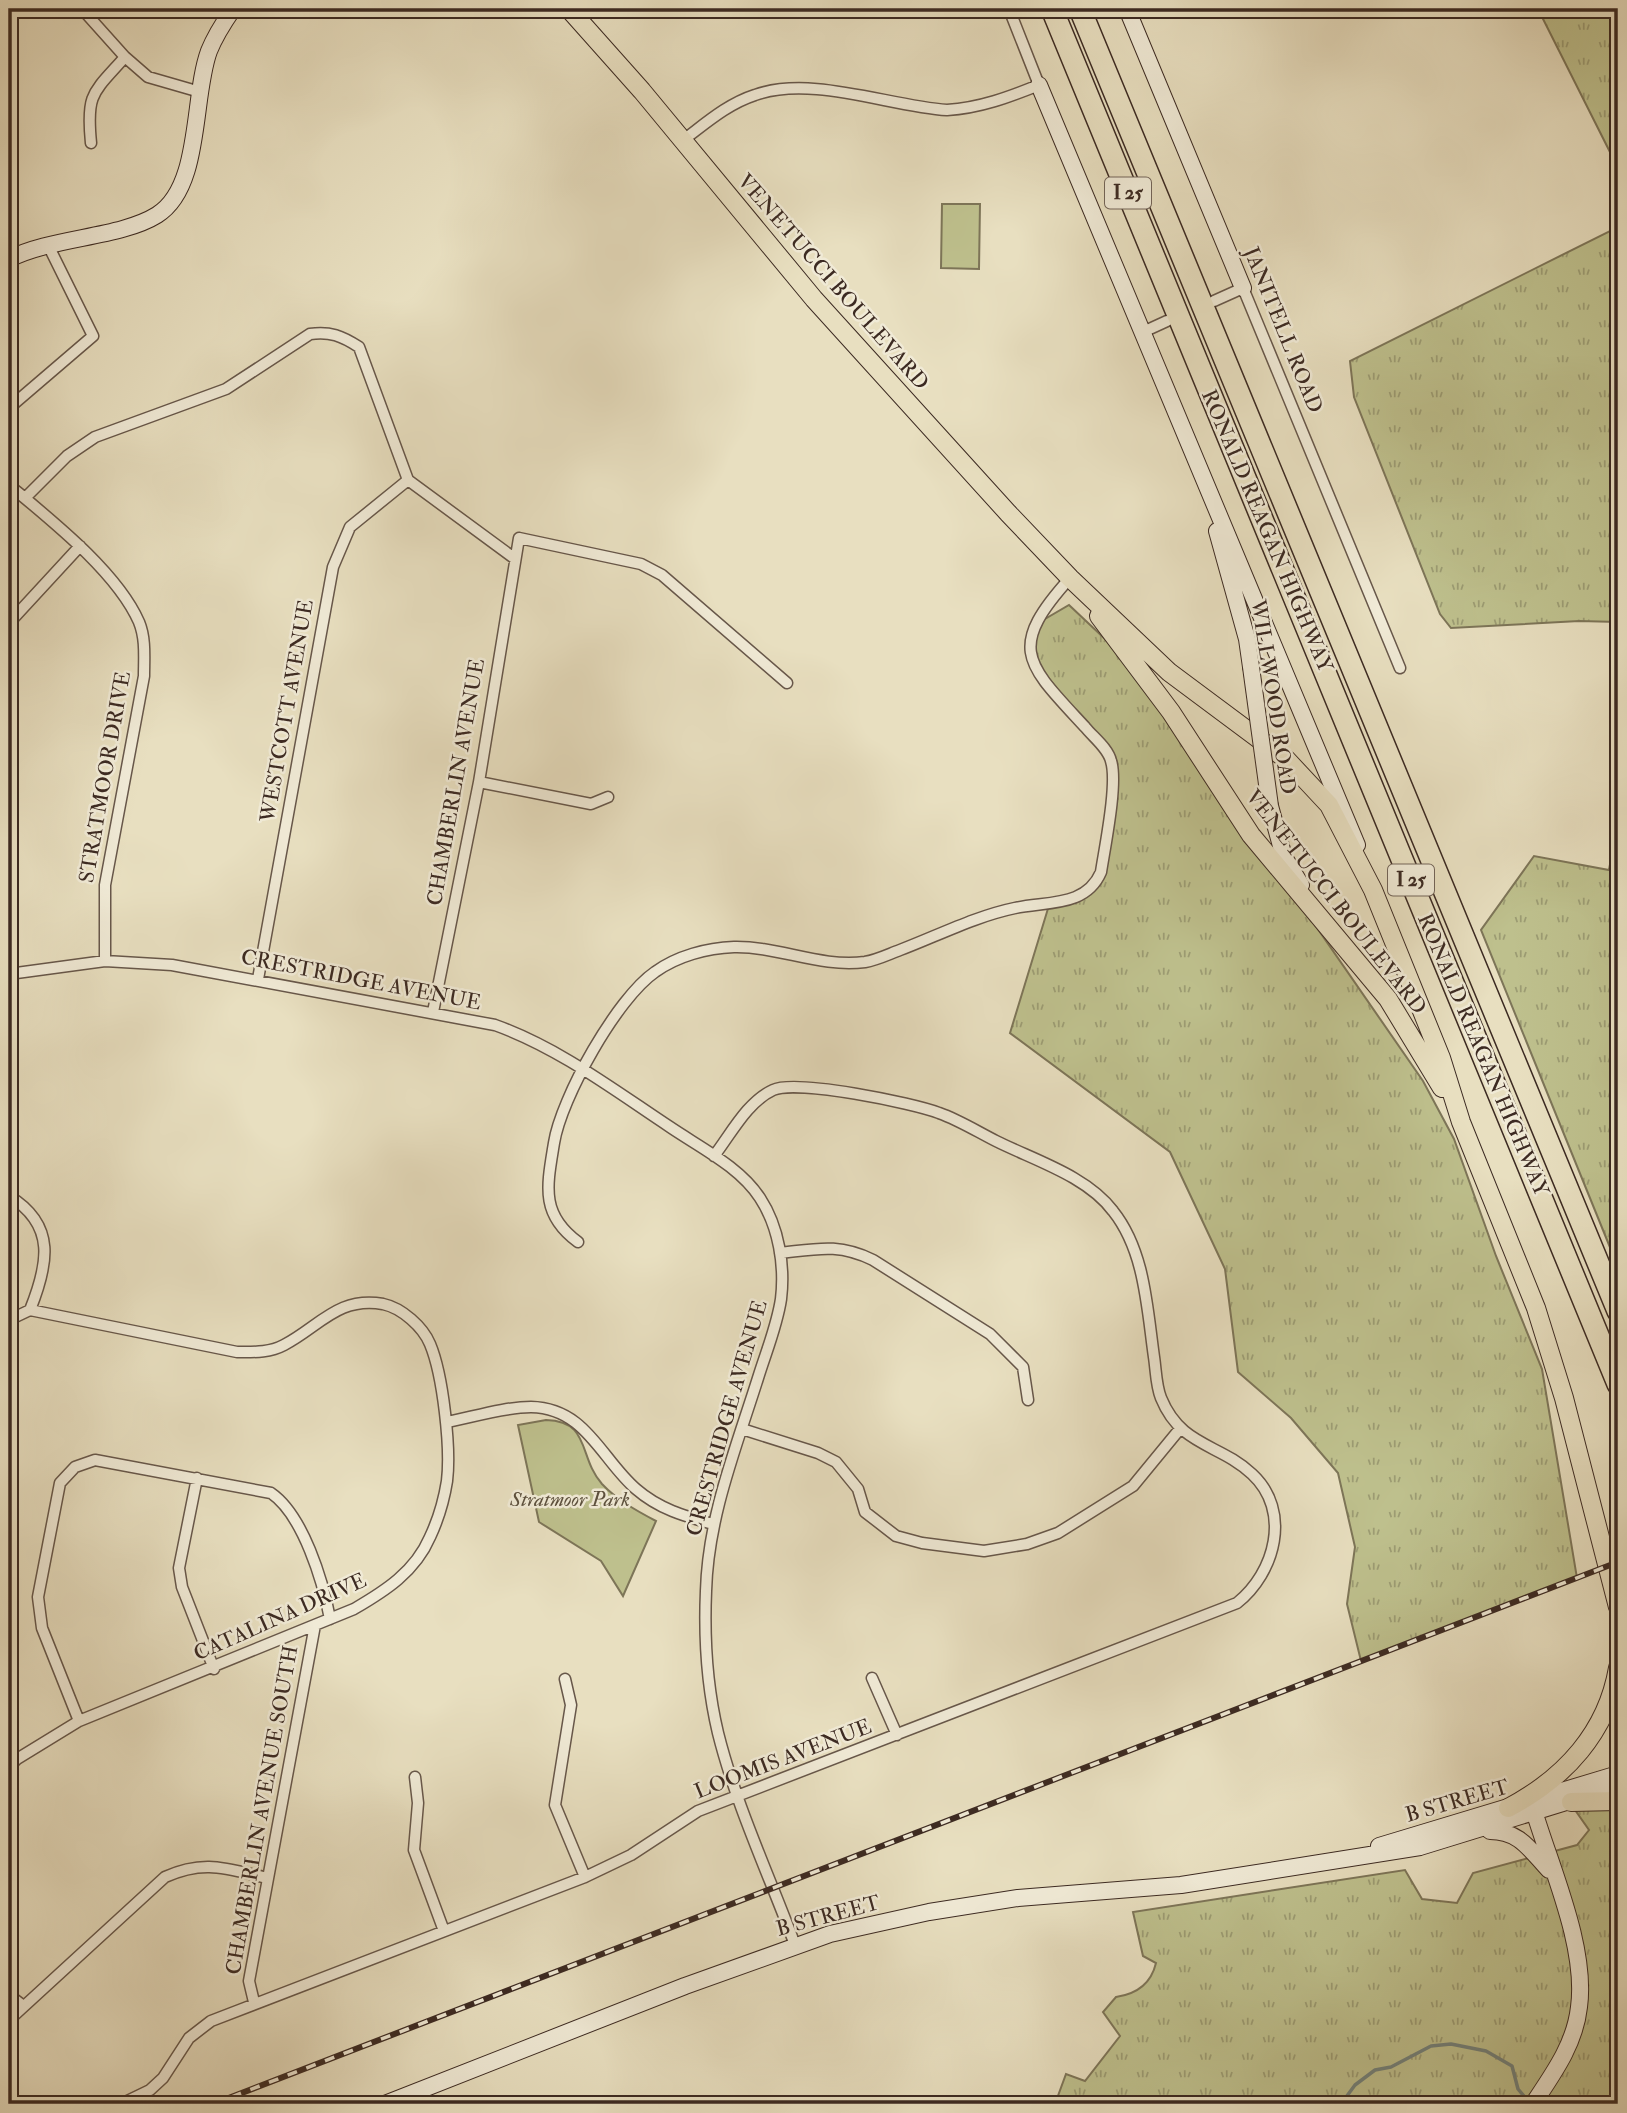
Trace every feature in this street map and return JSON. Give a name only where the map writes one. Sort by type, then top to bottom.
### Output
[{"type":"highway","name":"RONALD REAGAN HIGHWAY","points":[[1052,9],[1618,1384]]},
{"type":"highway","name":"RONALD REAGAN HIGHWAY","points":[[1080,9],[1618,1311]]},
{"type":"main road","name":"VENETUCCI BOULEVARD","points":[[569,9],[814,299],[1070,578],[1169,672],[1287,760],[1310,782],[1345,833],[1373,890],[1441,1058],[1461,1122],[1536,1308],[1564,1398],[1618,1607]]},
{"type":"main road","name":"VENETUCCI BOULEVARD","points":[[1070,578],[1171,712],[1251,835],[1284,878],[1338,937],[1403,1021],[1461,1122]]},
{"type":"main road","points":[[1508,1808],[1543,1788],[1579,1754],[1603,1716],[1618,1668]]},
{"type":"main road","points":[[1571,1802],[1618,1801]]},
{"type":"street","points":[[82,9],[125,57],[148,77],[200,92]]},
{"type":"street","points":[[9,259],[48,245],[143,222],[169,206],[183,184],[209,51],[233,9]]},
{"type":"street","name":"WILLWOOD ROAD","points":[[1009,9],[1192,452],[1268,627],[1373,890]]},
{"type":"street","name":"JANITELL ROAD","points":[[1127,9],[1400,668]]},
{"type":"street","points":[[91,143],[88,114],[90,98],[125,57]]},
{"type":"street","points":[[682,141],[728,107],[769,91],[813,90],[947,110],[968,109],[999,101],[1040,85]]},
{"type":"street","points":[[9,408],[93,337],[48,245]]},
{"type":"street","points":[[1214,301],[1243,288]]},
{"type":"street","points":[[1143,332],[1167,321]]},
{"type":"street","points":[[24,498],[67,456],[95,437],[226,389],[310,334],[326,332],[343,336],[359,347],[408,480],[514,558]]},
{"type":"street","name":"WILLWOOD ROAD","points":[[1192,452],[1223,548],[1251,667],[1270,806],[1288,864],[1338,937]]},
{"type":"street","name":"WESTCOTT AVENUE","points":[[258,979],[333,567],[350,527],[408,480]]},
{"type":"street","name":"STRATMOOR DRIVE","points":[[9,485],[80,546],[128,603],[140,624],[145,649],[144,676],[106,885],[105,961]]},
{"type":"street","name":"CHAMBERLIN AVENUE","points":[[433,1012],[479,782],[519,538],[641,565],[662,575],[787,683]]},
{"type":"street","points":[[9,624],[80,546]]},
{"type":"street","points":[[578,1242],[560,1229],[549,1207],[548,1176],[555,1132],[582,1069],[634,991],[654,972],[679,959],[703,951],[736,947],[834,963],[867,962],[1011,909],[1083,896],[1096,885],[1101,872],[1112,781],[1111,760],[1039,674],[1030,643],[1033,626],[1070,578]]},
{"type":"street","points":[[479,782],[591,804],[608,797]]},
{"type":"street","name":"CRESTRIDGE AVENUE","points":[[9,974],[105,961],[172,965],[495,1025],[527,1037],[582,1069],[736,1172],[760,1199],[769,1216],[780,1254],[781,1299],[713,1524],[705,1598],[709,1680],[718,1733],[795,1945]]},
{"type":"street","points":[[714,1156],[752,1104],[775,1088],[812,1086],[939,1112],[1089,1188],[1113,1210],[1135,1248],[1160,1397],[1179,1430],[1133,1486],[1058,1533],[1027,1544],[984,1551],[922,1543],[896,1536],[865,1512],[858,1489],[836,1462],[818,1453],[742,1429]]},
{"type":"street","points":[[9,1196],[38,1222],[46,1249],[43,1278],[30,1310],[9,1320]]},
{"type":"street","points":[[780,1254],[830,1247],[853,1250],[873,1260],[990,1334],[1023,1367],[1028,1400]]},
{"type":"street","name":"CATALINA DRIVE","points":[[9,1767],[17,1759],[79,1721],[214,1669],[355,1609],[394,1586],[430,1539],[447,1480],[447,1422],[430,1343],[409,1317],[385,1304],[354,1302],[337,1309],[284,1345],[264,1353],[237,1352],[30,1310]]},
{"type":"street","points":[[447,1422],[530,1407],[553,1410],[586,1429],[634,1488],[663,1509],[713,1524]]},
{"type":"street","name":"LOOMIS AVENUE","points":[[121,2104],[150,2090],[163,2078],[189,2038],[211,2021],[254,2002],[585,1877],[631,1855],[698,1811],[738,1794],[1237,1603],[1255,1588],[1272,1555],[1275,1537],[1271,1506],[1265,1489],[1251,1473],[1179,1430]]},
{"type":"street","points":[[79,1721],[42,1628],[38,1597],[60,1483],[75,1467],[95,1460],[271,1493],[287,1504],[324,1586],[330,1619]]},
{"type":"street","points":[[197,1478],[179,1568],[182,1587],[214,1669]]},
{"type":"street","name":"CHAMBERLIN AVENUE SOUTH","points":[[254,2002],[248,1981],[315,1625]]},
{"type":"street","points":[[872,1678],[897,1735]]},
{"type":"street","points":[[565,1679],[571,1705],[555,1805],[585,1877]]},
{"type":"street","name":"B STREET","points":[[1308,1866],[1618,1774]]},
{"type":"street","points":[[415,1777],[418,1803],[414,1850],[444,1931]]},
{"type":"street","name":"B STREET","points":[[385,2104],[795,1945],[958,1906],[1045,1895],[1181,1885],[1420,1847],[1535,1814],[1618,1786]]},
{"type":"street","points":[[1534,2104],[1566,2052],[1579,2008],[1574,1942],[1535,1814]]},
{"type":"street","points":[[1480,1830],[1504,1831],[1522,1839],[1554,1875]]},
{"type":"street","points":[[9,2021],[23,2005],[165,1878],[187,1868],[208,1865],[268,1878]]},
{"type":"street","points":[[9,1995],[23,2005]]},
{"type":"green space","points":[[1538,9],[1618,9],[1618,168]]},
{"type":"green space","points":[[942,204],[980,204],[979,269],[941,268]]},
{"type":"green space","points":[[1618,227],[1618,622],[1579,621],[1451,628],[1440,614],[1354,397],[1350,361]]},
{"type":"green space","points":[[1069,605],[1140,672],[1423,1081],[1454,1139],[1496,1256],[1542,1369],[1577,1578],[1361,1661],[1347,1604],[1355,1547],[1338,1473],[1291,1418],[1238,1372],[1225,1269],[1170,1152],[1010,1033],[1050,902],[1083,896],[1101,872],[1112,781],[1104,748],[1032,657],[1033,626]]},
{"type":"green space","points":[[1618,819],[1618,1267],[1481,930],[1534,856],[1609,870]]},
{"type":"green space","name":"Stratmoor Park","points":[[546,1420],[570,1427],[582,1442],[589,1463],[602,1484],[621,1500],[656,1521],[623,1596],[601,1561],[539,1522],[518,1425]]},
{"type":"green space","points":[[1618,1793],[1618,2104],[1055,2104],[1066,2074],[1085,2081],[1120,2036],[1103,2012],[1116,1997],[1142,1987],[1154,1970],[1156,1963],[1143,1956],[1133,1912],[1405,1870],[1422,1899],[1457,1903],[1473,1873],[1577,1845],[1589,1830],[1573,1807]]},
{"type":"waterway","points":[[1341,2104],[1355,2085],[1375,2070],[1391,2067],[1431,2046],[1451,2044],[1486,2051],[1512,2066],[1518,2089],[1528,2101]]},
{"type":"railway","points":[[213,2104],[1618,1562]]}]
